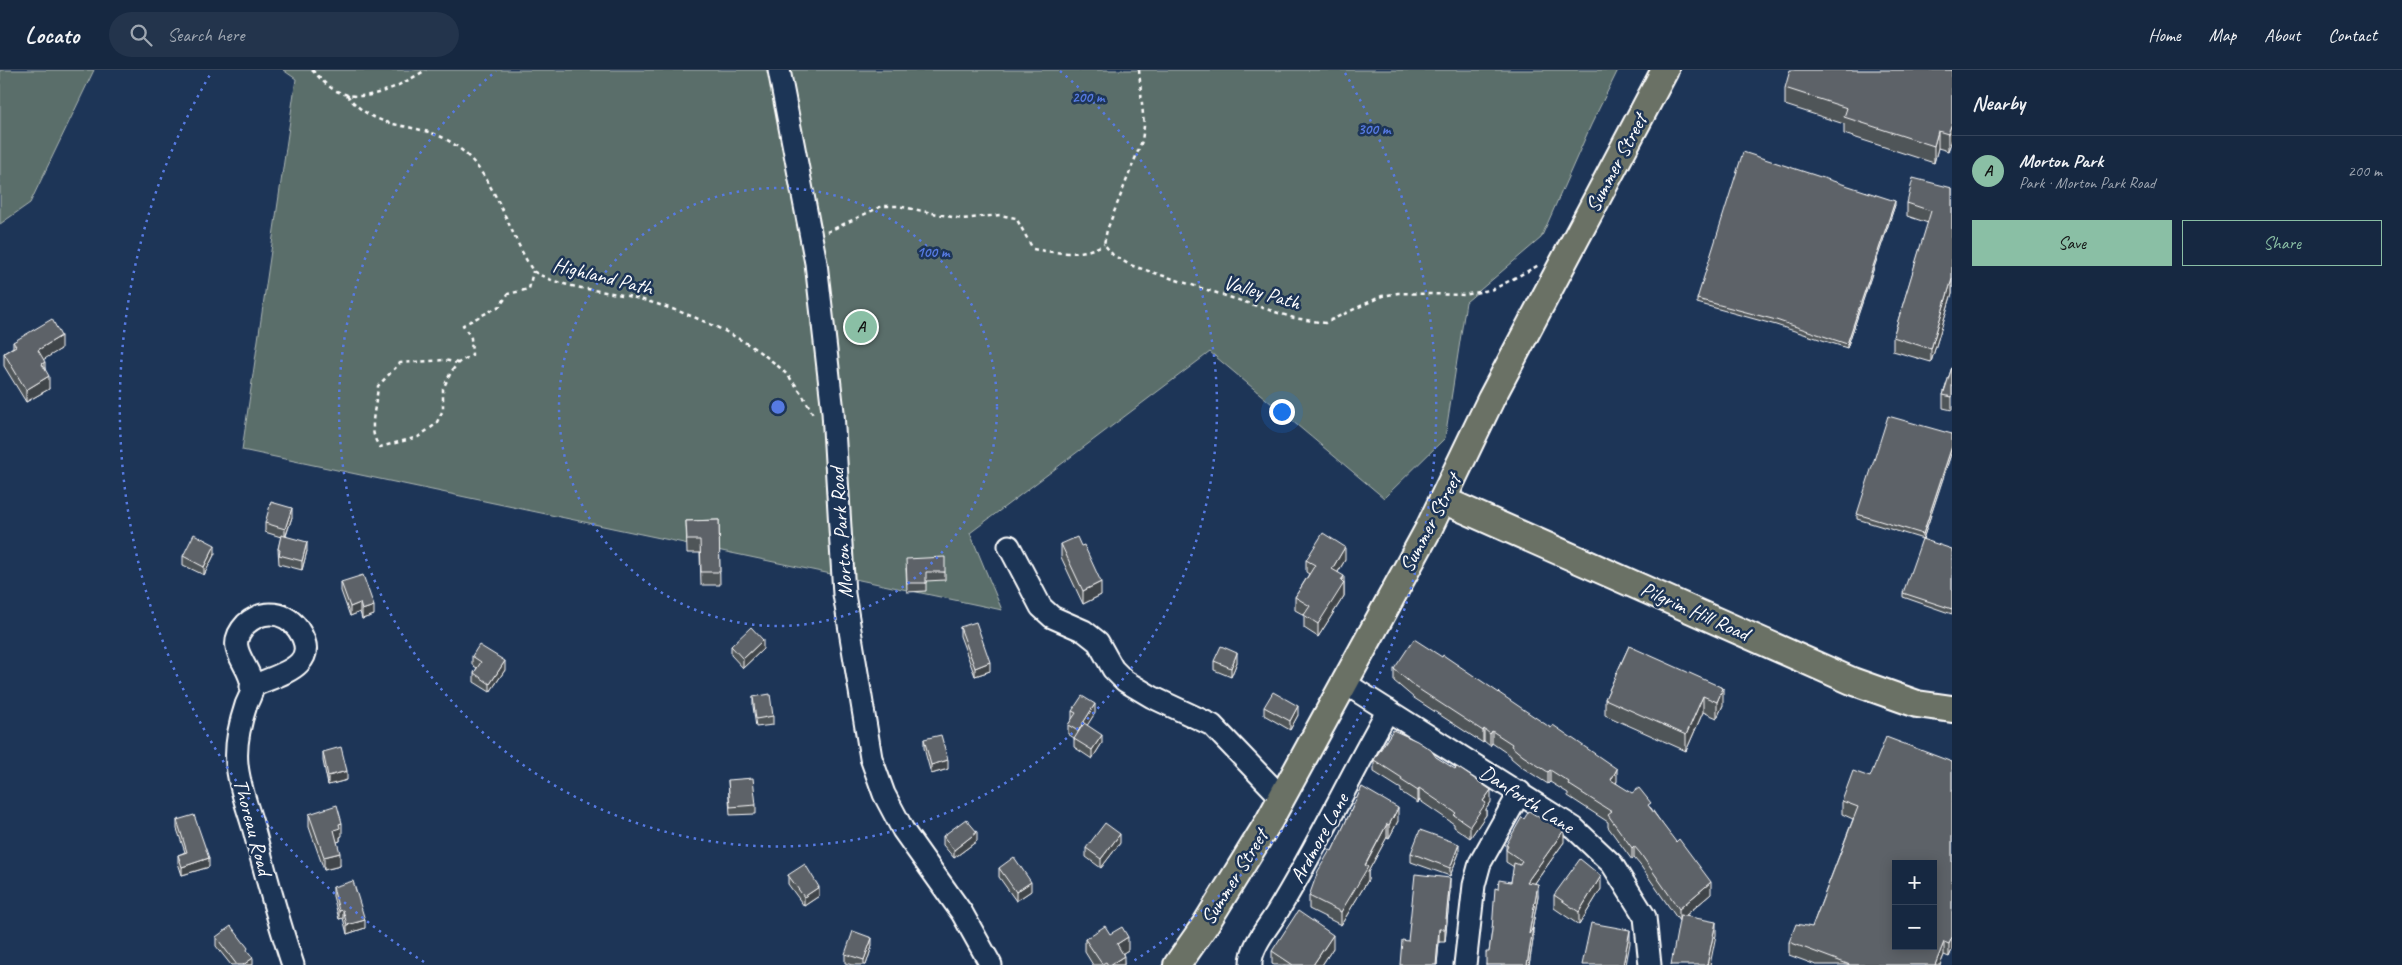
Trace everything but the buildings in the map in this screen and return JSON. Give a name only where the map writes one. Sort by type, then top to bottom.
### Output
[{"type":"main road","name":"Summer Street","points":[[1177,965],[1238,872],[1281,798],[1443,500],[1491,399],[1665,70]]},
{"type":"main road","name":"Pilgrim Hill Road","points":[[1443,500],[1852,682],[1917,704],[1952,709]]},
{"type":"street","name":"Morton Park Road","points":[[778,70],[812,241],[833,412],[844,594],[870,758],[884,794],[903,830],[962,913],[989,964]]},
{"type":"street","points":[[1009,546],[1042,607],[1052,618],[1084,631],[1098,642],[1113,669],[1125,681],[1152,697],[1212,725],[1281,798]]},
{"type":"street","name":"Danforth Lane","points":[[1343,682],[1520,792],[1574,828],[1612,864],[1646,917],[1650,965]]},
{"type":"street","name":"Thoreau Road","points":[[251,687],[238,734],[237,763],[243,795],[293,965]]},
{"type":"street","name":"Ardmore Lane","points":[[1251,965],[1250,959],[1261,938],[1303,871],[1388,710]]},
{"type":"street","points":[[1465,965],[1474,886],[1480,864],[1520,792]]},
{"type":"path","name":"Highland Path","points":[[312,70],[333,89],[346,95],[357,108],[368,116],[383,123],[441,136],[457,145],[484,174],[523,256],[533,271],[555,282],[635,298],[692,316],[717,328],[780,367],[795,384],[817,423]]},
{"type":"path","points":[[346,95],[371,94],[426,70]]},
{"type":"path","points":[[812,241],[882,206],[898,206],[962,219],[1000,215],[1016,218],[1033,249],[1058,254],[1092,251],[1104,244],[1107,230],[1142,141],[1144,126],[1139,70]]},
{"type":"path","name":"Valley Path","points":[[1104,244],[1113,255],[1130,265],[1285,315],[1325,323],[1382,296],[1398,294],[1464,295],[1494,289],[1532,270],[1546,259]]},
{"type":"path","points":[[458,363],[444,360],[400,363],[378,386],[378,400],[373,417],[375,441],[380,447],[418,437],[436,424],[443,410],[443,389],[458,363],[472,355],[471,338],[462,325],[500,306],[508,294],[529,289],[533,271]]},
{"type":"green space","points":[[0,70],[94,70],[30,203],[0,224]]},
{"type":"green space","points":[[283,70],[1618,70],[1591,125],[1541,238],[1466,302],[1445,438],[1384,498],[1210,352],[970,533],[1002,610],[242,450],[296,79]]},
{"type":"place","name":"Morton Park","points":[[861,327]]}]
